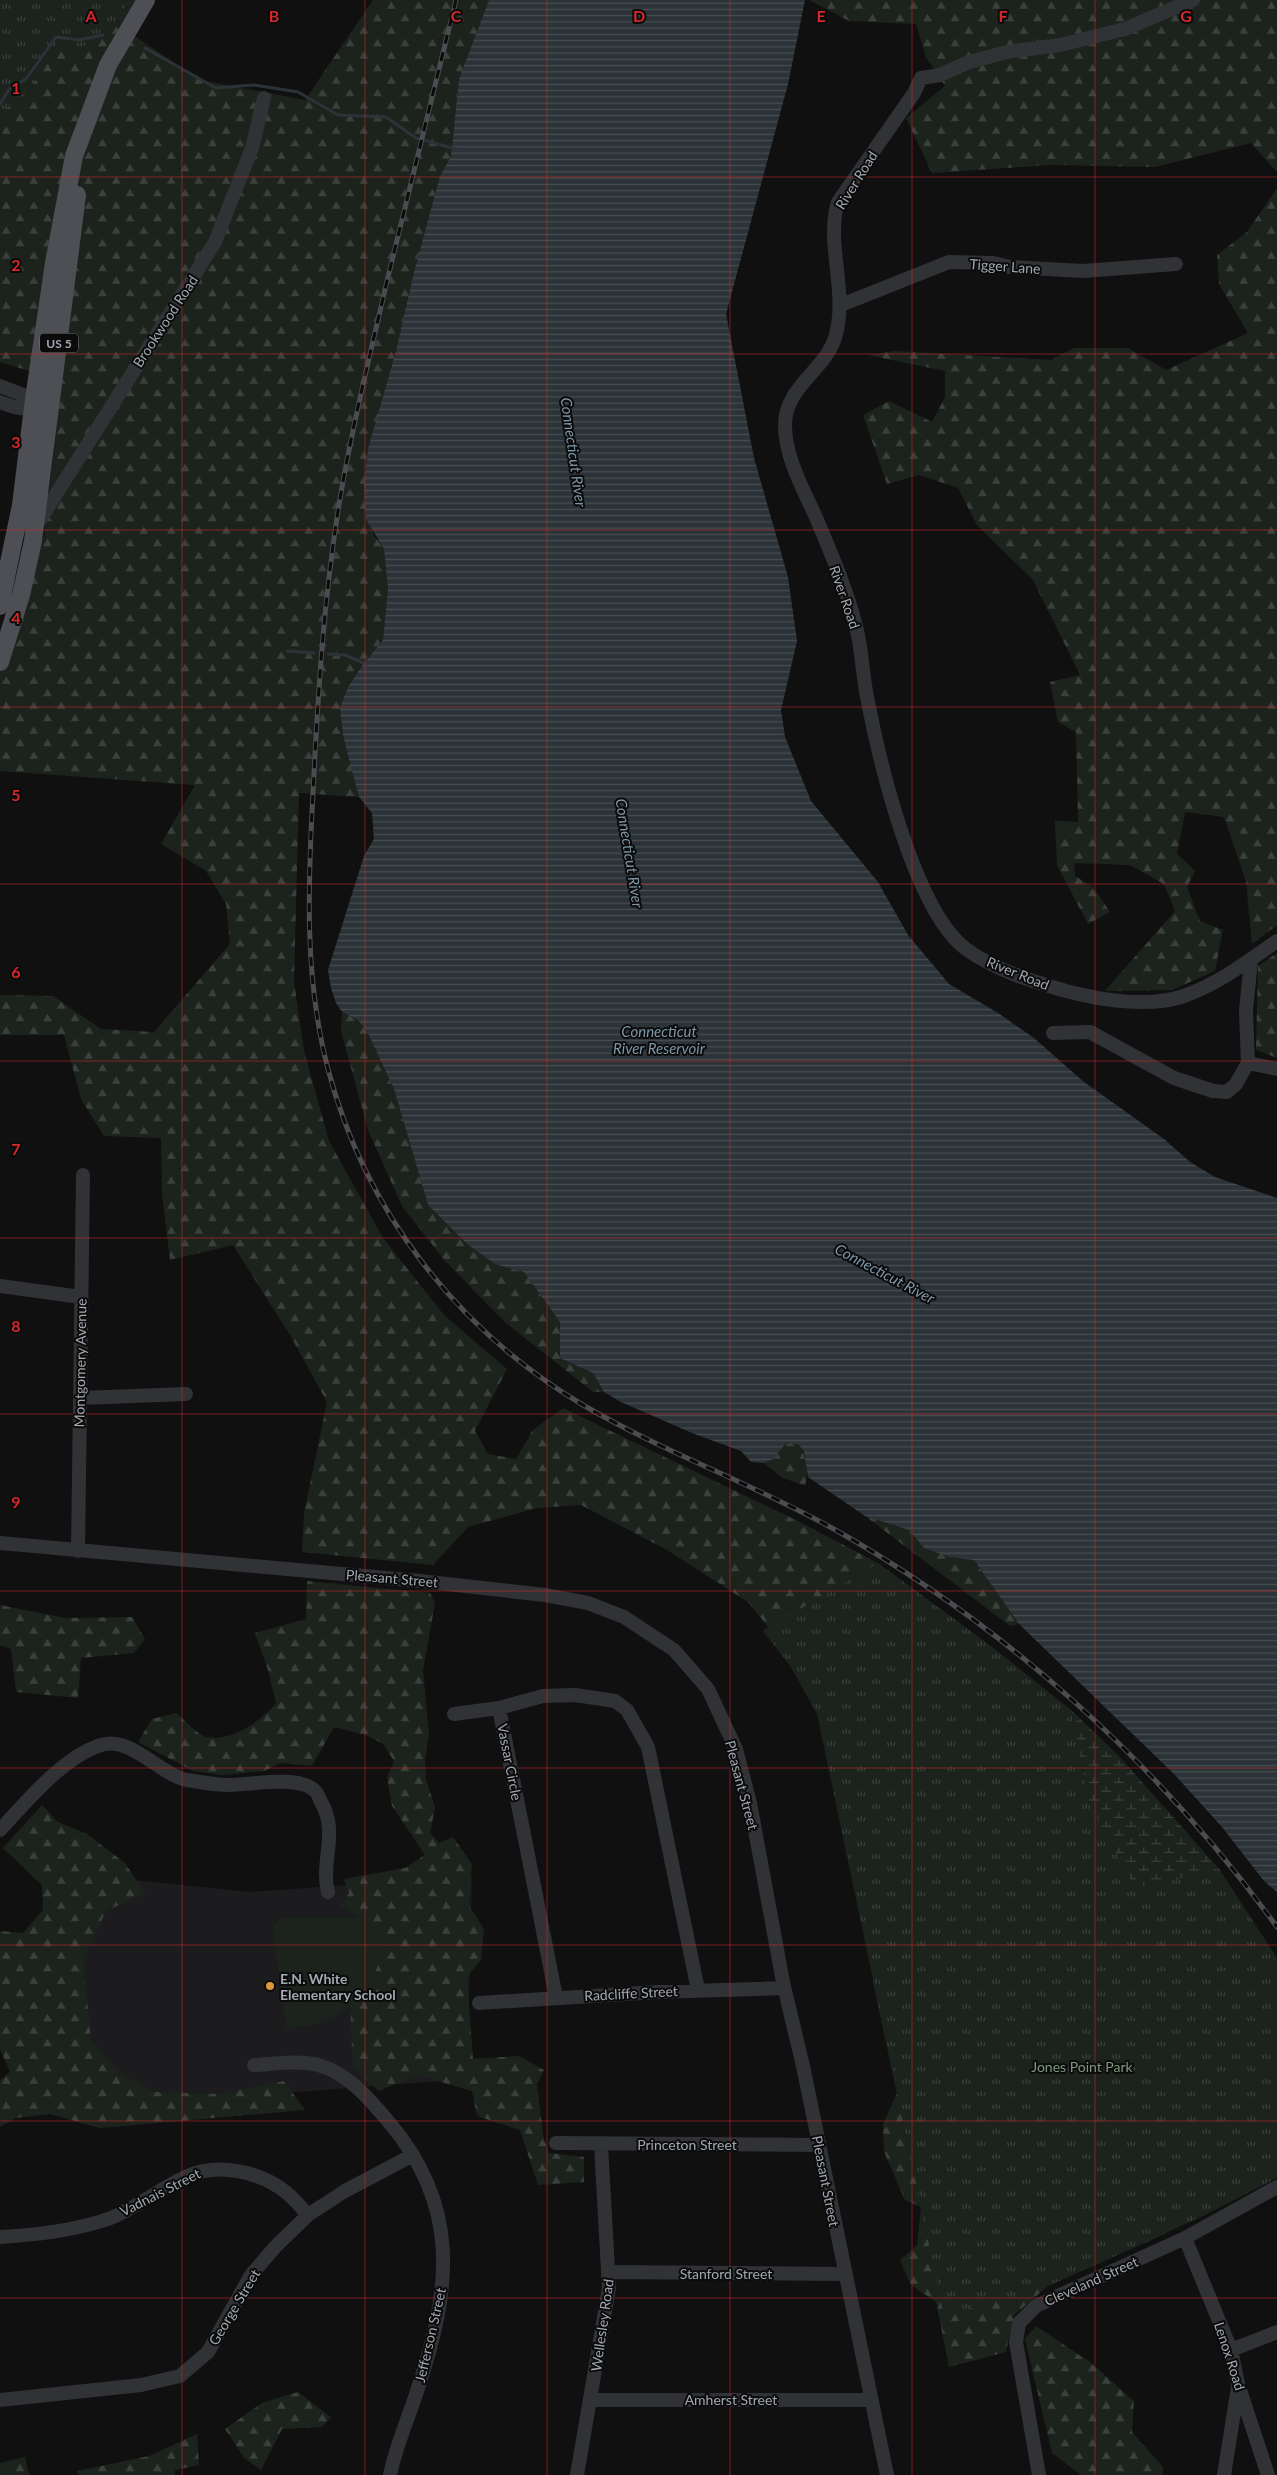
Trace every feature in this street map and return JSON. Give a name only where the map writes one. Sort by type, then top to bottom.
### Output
[{"type":"main road","name":"US 5","points":[[0,606],[22,505],[89,112],[108,65],[146,0]]},
{"type":"main road","name":"US 5","points":[[0,662],[27,573],[34,529],[39,407]]},
{"type":"street","name":"River Road","points":[[1193,0],[1125,29],[1060,44],[1007,52],[969,62],[940,75],[921,78],[914,93],[838,202],[834,216],[841,304],[835,339],[824,358],[796,391],[789,405],[785,425],[792,464],[820,527],[858,634],[867,695],[881,762],[902,832],[924,890],[942,922],[964,948],[999,968],[1045,985],[1097,999],[1139,1002],[1182,997],[1228,976],[1277,941]]},
{"type":"street","name":"Brookwood Road","points":[[34,529],[214,242],[252,148],[264,98]]},
{"type":"street","name":"Tigger Lane","points":[[841,304],[949,262],[993,263],[1010,267],[1084,271],[1176,264]]},
{"type":"street","points":[[0,386],[39,407]]},
{"type":"street","points":[[0,402],[39,407]]},
{"type":"street","points":[[1053,1033],[1090,1032],[1174,1078],[1213,1091],[1227,1092],[1236,1084],[1248,1063],[1246,1019],[1251,960]]},
{"type":"street","points":[[1248,1063],[1277,1069]]},
{"type":"street","name":"Montgomery Avenue","points":[[78,1551],[82,1175]]},
{"type":"street","points":[[0,1286],[81,1297]]},
{"type":"street","points":[[80,1398],[186,1394]]},
{"type":"street","name":"Pleasant Street","points":[[0,1543],[489,1587],[544,1594],[588,1604],[624,1617],[674,1650],[708,1688],[736,1749],[750,1803],[784,1988],[887,2475]]},
{"type":"street","name":"Vassar Circle","points":[[556,1997],[499,1708],[543,1696],[575,1695],[615,1702],[627,1710],[648,1747],[698,1990]]},
{"type":"street","points":[[454,1714],[499,1708]]},
{"type":"street","points":[[0,1830],[75,1758],[103,1744],[121,1745],[184,1779],[228,1785],[266,1782],[294,1783],[314,1790],[328,1812],[331,1838],[325,1878],[328,1892]]},
{"type":"street","name":"Radcliffe Street","points":[[479,2003],[698,1990],[784,1988]]},
{"type":"street","name":"Jefferson Street","points":[[254,2065],[317,2064],[335,2071],[360,2090],[405,2142],[433,2197],[443,2238],[443,2284],[433,2336],[390,2475]]},
{"type":"street","name":"Princeton Street","points":[[556,2142],[818,2145]]},
{"type":"street","name":"Wellesley Road","points":[[576,2475],[591,2400],[609,2288],[601,2144]]},
{"type":"street","name":"George Street","points":[[0,2400],[141,2385],[180,2376],[208,2352],[251,2275],[276,2246],[308,2215],[345,2190],[413,2155]]},
{"type":"street","name":"Vadnais Street","points":[[0,2237],[58,2232],[110,2218],[184,2177],[204,2169],[233,2170],[263,2177],[288,2194],[308,2215]]},
{"type":"street","name":"Cleveland Street","points":[[1039,2475],[1016,2342],[1019,2323],[1036,2306],[1185,2238],[1277,2187]]},
{"type":"street","name":"Lenox Road","points":[[1185,2238],[1231,2350],[1238,2384],[1271,2470]]},
{"type":"street","name":"Stanford Street","points":[[609,2272],[844,2274]]},
{"type":"street","points":[[1231,2350],[1277,2332]]},
{"type":"street","points":[[1224,2475],[1238,2384]]},
{"type":"street","name":"Amherst Street","points":[[591,2400],[871,2400]]},
{"type":"shaded area","name":"E.N. White Elementary School","points":[[67,1873],[249,1892],[472,1876],[467,2079],[72,2109]]},
{"type":"green space","points":[[0,0],[154,0],[133,35],[200,80],[305,100],[373,0],[489,0],[459,79],[451,156],[440,176],[414,272],[395,355],[373,534],[384,549],[388,589],[383,640],[363,663],[348,687],[340,708],[343,735],[359,797],[299,793],[294,982],[304,1051],[329,1141],[383,1238],[444,1315],[507,1369],[475,1431],[488,1454],[516,1459],[532,1431],[563,1408],[800,1522],[878,1563],[992,1647],[1071,1710],[1090,1805],[1135,1888],[1220,1870],[1165,2234],[1048,2286],[1014,2315],[1006,2352],[949,2367],[936,2302],[911,2285],[900,2260],[917,2245],[921,2207],[905,2200],[884,2152],[883,2124],[897,2093],[873,1982],[999,1925],[763,1631],[768,1627],[748,1602],[667,1550],[581,1505],[537,1508],[468,1527],[433,1565],[302,1552],[304,1513],[327,1402],[290,1335],[233,1245],[170,1260],[162,1193],[161,1138],[104,1136],[81,1099],[64,1035],[0,1035],[0,995],[53,996],[101,1029],[154,1032],[230,944],[226,904],[206,871],[161,844],[195,785],[0,771],[0,643],[44,536],[62,381],[0,362]]},
{"type":"green space","points":[[0,0],[129,0],[105,38],[72,50],[59,51],[47,60],[30,89],[0,114]]},
{"type":"green space","points":[[809,0],[1277,0],[1277,172],[1251,143],[1155,167],[1051,165],[932,173],[906,118],[945,86],[926,57],[916,24],[849,21]]},
{"type":"green space","points":[[1277,188],[1277,925],[1252,944],[1246,881],[1224,817],[1185,812],[1177,854],[1195,871],[1187,887],[1200,921],[1223,930],[1215,971],[1172,990],[1105,991],[1175,911],[1164,884],[1130,865],[1074,863],[1075,876],[1093,887],[1110,912],[1088,924],[1057,865],[1055,821],[1078,822],[1076,732],[1058,722],[1050,682],[1080,675],[1033,580],[977,525],[958,488],[919,475],[887,484],[863,415],[889,401],[932,422],[945,397],[945,371],[868,355],[895,351],[1051,360],[1074,348],[1128,348],[1166,370],[1248,333],[1219,284],[1217,255],[1247,232]]},
{"type":"green space","points":[[1277,953],[1277,1058],[1256,1050],[1258,966]]},
{"type":"green space","points":[[342,1012],[358,1020],[367,1031],[394,1089],[428,1205],[467,1244],[495,1264],[524,1272],[560,1322],[560,1358],[593,1373],[604,1392],[593,1392],[506,1323],[445,1261],[402,1206],[368,1130],[341,1031]]},
{"type":"green space","points":[[787,1442],[799,1445],[803,1454],[807,1470],[805,1486],[781,1477],[764,1463],[773,1459]]},
{"type":"green space","points":[[865,1516],[909,1530],[924,1548],[949,1557],[974,1560],[1019,1624],[1010,1626]]},
{"type":"green space","name":"Jones Point Park","points":[[878,1563],[992,1647],[1071,1710],[1090,1805],[1135,1888],[1220,1870],[1277,1958],[1277,2178],[1203,2216],[1048,2286],[944,2316],[817,1714],[789,1664],[763,1631]]},
{"type":"green space","points":[[307,1581],[430,1593],[435,1603],[423,1671],[429,1733],[425,1760],[426,1780],[435,1807],[430,1833],[439,1843],[453,1837],[472,1864],[468,1904],[484,1929],[481,1960],[467,1977],[473,2059],[519,2056],[544,2070],[537,2084],[543,2135],[549,2153],[584,2157],[584,2182],[538,2185],[520,2130],[477,2116],[472,2091],[417,2075],[379,2091],[353,2068],[350,2005],[365,1989],[376,1971],[382,1951],[384,1929],[340,1906],[349,1893],[344,1879],[405,1868],[425,1855],[392,1806],[387,1777],[394,1761],[383,1744],[366,1735],[334,1727],[312,1766],[281,1763],[264,1771],[223,1775],[193,1771],[138,1742],[152,1719],[176,1713],[203,1736],[217,1738],[245,1729],[270,1710],[276,1703],[268,1670],[255,1633],[306,1619]]},
{"type":"green space","points":[[0,1605],[65,1618],[132,1617],[145,1639],[134,1653],[81,1658],[78,1698],[16,1692],[11,1649],[0,1645]]},
{"type":"green space","points":[[1071,1710],[1119,1756],[1220,1870],[1135,1888],[1090,1805]]},
{"type":"green space","points":[[42,1805],[58,1822],[87,1834],[125,1863],[145,1893],[106,1911],[83,1958],[91,2041],[119,2072],[153,2092],[221,2094],[284,2081],[305,2110],[100,2128],[50,2114],[16,2118],[0,2127],[0,2080],[10,2072],[0,2049],[0,1931],[23,1933],[43,1910],[42,1885],[3,1848]]},
{"type":"green space","points":[[282,1917],[364,1918],[384,1929],[382,1950],[377,1968],[368,1985],[342,2011],[325,2020],[307,2026],[286,2028],[274,1939],[274,1925]]},
{"type":"green space","points":[[1036,2326],[1091,2363],[1134,2401],[1132,2432],[1163,2467],[1163,2475],[1081,2475],[1052,2453],[1025,2339]]},
{"type":"green space","points":[[298,2392],[331,2417],[322,2427],[282,2429],[261,2470],[244,2458],[225,2429],[262,2403]]},
{"type":"green space","points":[[197,2434],[199,2465],[175,2470],[175,2475],[79,2475],[77,2471],[149,2456]]},
{"type":"green space","points":[[25,2457],[29,2475],[0,2475],[0,2463]]},
{"type":"water","name":"Connecticut River Reservoir","points":[[489,0],[805,0],[788,84],[726,314],[754,458],[788,577],[797,641],[781,710],[785,737],[811,801],[878,882],[908,935],[949,984],[998,1013],[1034,1038],[1084,1082],[1164,1139],[1190,1162],[1215,1177],[1277,1198],[1277,1892],[1264,1881],[1222,1827],[1174,1774],[1019,1624],[974,1560],[949,1557],[924,1548],[909,1530],[865,1516],[808,1477],[804,1452],[799,1445],[787,1442],[773,1459],[764,1463],[751,1462],[741,1451],[692,1433],[621,1402],[604,1392],[593,1373],[560,1358],[560,1322],[524,1272],[495,1264],[467,1244],[428,1205],[394,1089],[367,1031],[358,1020],[342,1012],[336,1003],[328,970],[364,856],[374,839],[372,813],[359,797],[343,735],[340,708],[348,687],[363,664],[383,640],[388,589],[384,549],[366,519],[364,485],[368,449],[395,355],[414,272],[440,176],[451,156],[459,79]]},
{"type":"waterway","points":[[0,104],[10,88],[26,79],[56,37],[79,40],[103,35]]},
{"type":"waterway","points":[[145,48],[216,88],[254,85],[298,92],[338,115],[386,117],[416,138],[456,149]]},
{"type":"waterway","points":[[287,651],[314,653]]},
{"type":"waterway","points":[[328,654],[345,655],[366,664]]},
{"type":"railway","points":[[456,0],[387,281],[357,413],[335,530],[326,605],[311,828],[309,897],[311,966],[320,1035],[344,1121],[366,1171],[392,1218],[422,1262],[457,1303],[495,1341],[537,1375],[583,1405],[644,1438],[770,1496],[832,1528],[897,1567],[959,1609],[1019,1655],[1131,1755],[1231,1867],[1277,1927]]},
{"type":"place","name":"E.N. White Elementary School","points":[[270,1986]]},
{"type":"water label","name":"Connecticut River","points":[[574,452]]},
{"type":"water label","name":"Connecticut River","points":[[630,853]]},
{"type":"water label","name":"Connecticut River","points":[[885,1273]]}]
